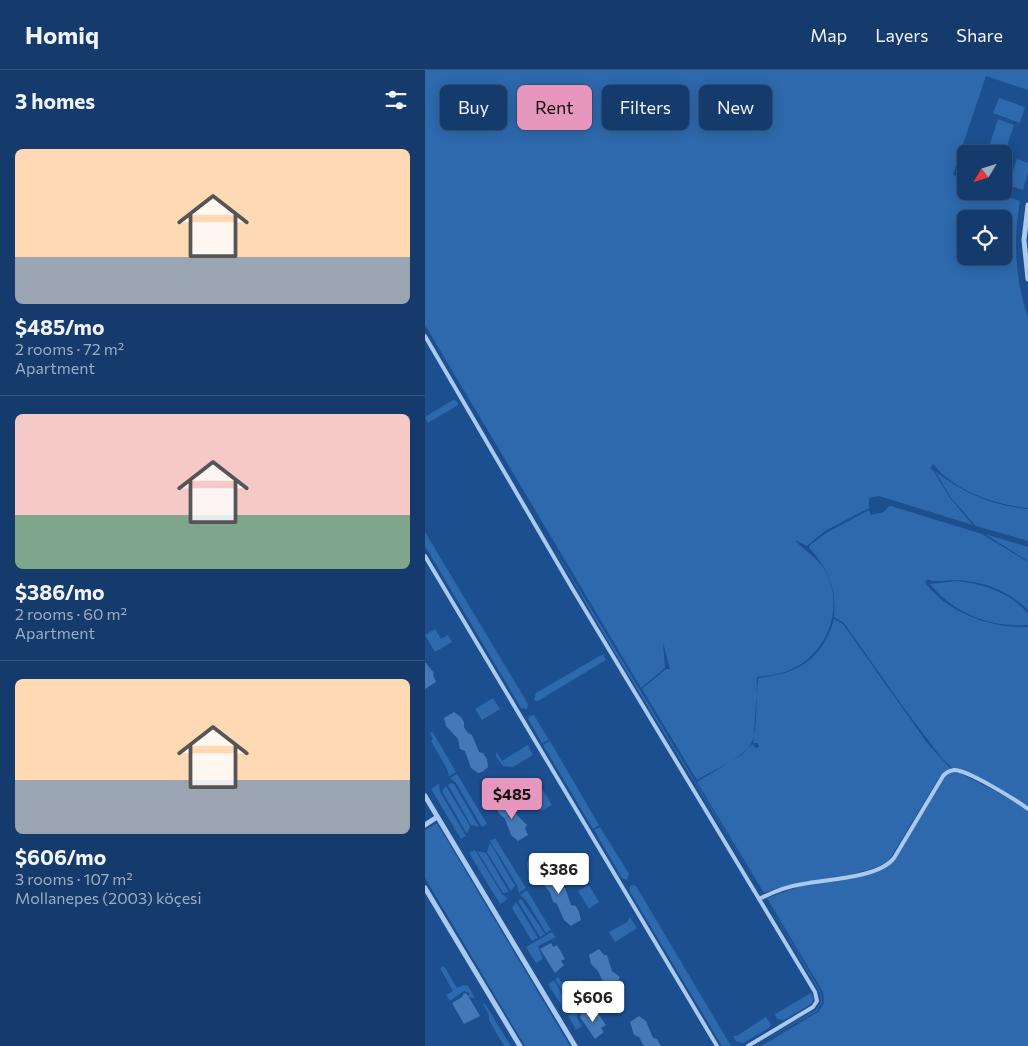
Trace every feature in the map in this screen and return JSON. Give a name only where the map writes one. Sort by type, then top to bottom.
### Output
[{"type":"street","points":[[1028,204],[1024,240],[1028,279]]},
{"type":"street","points":[[425,336],[572,588],[815,992],[817,1001],[811,1009],[748,1046]]},
{"type":"street","points":[[425,556],[717,1046]]},
{"type":"street","points":[[759,899],[795,885],[873,872],[887,866],[894,858],[943,776],[949,771],[960,772],[1007,795],[1028,809]]},
{"type":"street","points":[[425,796],[575,1046]]},
{"type":"street","points":[[425,825],[437,817]]},
{"type":"street","points":[[425,888],[520,1046]]},
{"type":"shaded area","points":[[425,70],[1028,70],[1028,90],[986,76],[963,145],[957,145],[957,163],[953,175],[957,176],[957,179],[952,178],[957,180],[957,200],[1013,199],[1020,201],[1016,245],[1020,288],[1028,317],[1028,508],[1006,505],[975,494],[955,484],[933,464],[930,469],[933,470],[950,498],[973,525],[879,496],[869,498],[869,508],[825,531],[807,546],[795,540],[816,559],[828,576],[834,602],[833,616],[829,629],[823,641],[806,661],[785,672],[757,677],[756,723],[749,747],[732,761],[697,780],[642,689],[666,669],[670,669],[663,642],[665,668],[641,688],[425,325]]},
{"type":"shaded area","points":[[999,98],[1025,107],[1020,123],[993,113]]},
{"type":"shaded area","points":[[998,119],[1014,125],[1007,145],[990,145]]},
{"type":"shaded area","points":[[1017,159],[1028,163],[1028,172],[1023,190],[1013,187],[1013,171]]},
{"type":"shaded area","points":[[453,400],[457,401],[458,405],[428,423],[425,417]]},
{"type":"shaded area","points":[[935,471],[956,486],[979,497],[1003,505],[1028,509],[1028,541],[976,526],[951,498]]},
{"type":"shaded area","points":[[891,506],[982,534],[1028,562],[1028,610],[1003,592],[975,582],[928,579],[925,582],[934,593],[957,610],[999,625],[1028,627],[1028,808],[1008,794],[953,769],[941,757],[906,711],[844,623],[834,617],[834,597],[830,579],[809,546],[826,533],[869,510],[871,515],[884,512]]},
{"type":"shaded area","points":[[544,531],[763,894],[612,648]]},
{"type":"shaded area","points":[[425,532],[528,704],[527,709],[521,708],[425,546]]},
{"type":"shaded area","points":[[985,534],[1028,547],[1028,561]]},
{"type":"shaded area","points":[[956,581],[977,584],[1004,594],[1028,613],[1028,625],[1000,624],[961,611],[939,594],[930,584]]},
{"type":"shaded area","points":[[834,619],[843,624],[928,744],[951,769],[940,776],[888,862],[858,873],[795,884],[764,893],[697,782],[743,754],[752,744],[756,748],[759,747],[758,743],[753,743],[758,678],[785,673],[807,662],[823,645]]},
{"type":"shaded area","points":[[435,629],[441,639],[448,635],[452,642],[435,652],[425,635]]},
{"type":"shaded area","points":[[603,654],[606,660],[538,701],[534,700],[536,693]]},
{"type":"shaded area","points":[[493,698],[500,709],[482,720],[475,709]]},
{"type":"shaded area","points":[[534,715],[549,740],[542,743],[528,719],[529,716]]},
{"type":"shaded area","points":[[432,731],[456,772],[449,776],[431,741],[433,739],[430,734]]},
{"type":"shaded area","points":[[550,741],[599,825],[593,829],[543,745]]},
{"type":"shaded area","points":[[528,745],[533,755],[513,767],[503,766],[496,756],[496,752],[502,761]]},
{"type":"shaded area","points":[[950,772],[960,773],[1013,800],[1028,811],[1028,1046],[761,1046],[818,1012],[824,1003],[823,992],[767,898],[804,885],[877,872],[887,867],[895,859],[943,778]]},
{"type":"shaded area","points":[[457,774],[487,824],[482,827],[456,783],[450,778]]},
{"type":"shaded area","points":[[527,781],[534,792],[541,787],[552,805],[541,811],[531,794],[527,796],[520,786]]},
{"type":"shaded area","points":[[439,784],[440,792],[466,836],[461,839],[431,789]]},
{"type":"shaded area","points":[[454,784],[479,827],[471,825],[448,785]]},
{"type":"shaded area","points":[[446,786],[470,826],[467,834],[442,791]]},
{"type":"shaded area","points":[[437,823],[570,1046],[525,1046],[425,878],[425,830]]},
{"type":"shaded area","points":[[600,827],[629,874],[627,880],[622,878],[594,830]]},
{"type":"shaded area","points":[[495,838],[526,888],[519,893],[517,885],[490,841]]},
{"type":"shaded area","points":[[490,843],[515,886],[511,891],[487,852]]},
{"type":"shaded area","points":[[475,850],[502,894],[508,899],[500,904],[469,853]]},
{"type":"shaded area","points":[[477,851],[486,853],[509,892],[503,893]]},
{"type":"shaded area","points":[[539,853],[546,855],[551,863],[543,864],[534,870],[537,876],[532,879],[527,863],[531,857]]},
{"type":"shaded area","points":[[589,885],[599,902],[589,909],[578,891]]},
{"type":"shaded area","points":[[631,885],[636,886],[731,1046],[722,1046],[629,890]]},
{"type":"shaded area","points":[[527,890],[551,930],[546,933],[526,900],[520,895]]},
{"type":"shaded area","points":[[765,898],[821,992],[822,1002],[817,1011],[755,1046],[816,1010],[821,1002],[820,993]]},
{"type":"shaded area","points":[[521,899],[545,934],[540,937],[518,901]]},
{"type":"shaded area","points":[[516,902],[538,938],[532,941],[512,908]]},
{"type":"shaded area","points":[[630,917],[637,928],[615,942],[609,932],[627,922]]},
{"type":"shaded area","points":[[552,932],[556,937],[538,946],[543,959],[536,963],[526,947]]},
{"type":"shaded area","points":[[444,966],[457,988],[464,985],[468,986],[475,998],[469,997],[469,993],[464,991],[450,1001],[446,995],[453,991],[440,968]]},
{"type":"shaded area","points":[[558,977],[565,988],[580,980],[585,988],[570,997],[576,1010],[592,1001],[594,1004],[578,1012],[577,1018],[582,1026],[576,1030],[568,1015],[574,1011],[555,979]]},
{"type":"shaded area","points":[[554,980],[572,1011],[567,1014],[548,984]]},
{"type":"shaded area","points":[[811,993],[814,999],[811,1004],[784,1020],[777,1019],[775,1014]]},
{"type":"shaded area","points":[[483,1004],[485,1004],[511,1046],[504,1046],[489,1020],[489,1015]]},
{"type":"shaded area","points":[[766,1017],[771,1024],[769,1028],[743,1043],[736,1041],[733,1036],[737,1036]]},
{"type":"building","points":[[425,662],[434,673],[436,682],[425,689]]},
{"type":"building","points":[[454,712],[461,717],[464,727],[472,735],[479,752],[483,753],[487,759],[488,767],[482,772],[478,773],[471,768],[465,751],[460,749],[458,739],[446,726],[444,718]]},
{"type":"building","points":[[506,798],[513,803],[515,813],[527,825],[525,828],[528,835],[518,841],[511,835],[505,819],[498,812],[496,804]]},
{"type":"building","points":[[547,865],[553,869],[557,875],[556,880],[560,886],[565,888],[571,905],[576,906],[579,912],[581,920],[571,926],[564,920],[557,904],[553,902],[550,892],[539,879],[537,871]]},
{"type":"building","points":[[551,943],[553,947],[557,945],[565,959],[561,961],[564,965],[555,973],[540,949]]},
{"type":"building","points":[[599,949],[604,955],[607,955],[612,971],[620,977],[621,986],[611,992],[605,986],[598,971],[591,964],[589,955]]},
{"type":"building","points":[[464,993],[467,994],[480,1016],[464,1024],[452,1003],[462,997]]},
{"type":"building","points":[[590,1010],[593,1014],[597,1012],[606,1025],[601,1028],[604,1032],[595,1039],[580,1017],[581,1013]]},
{"type":"building","points":[[639,1016],[646,1021],[653,1038],[657,1039],[661,1046],[644,1046],[639,1037],[634,1035],[630,1022]]}]
